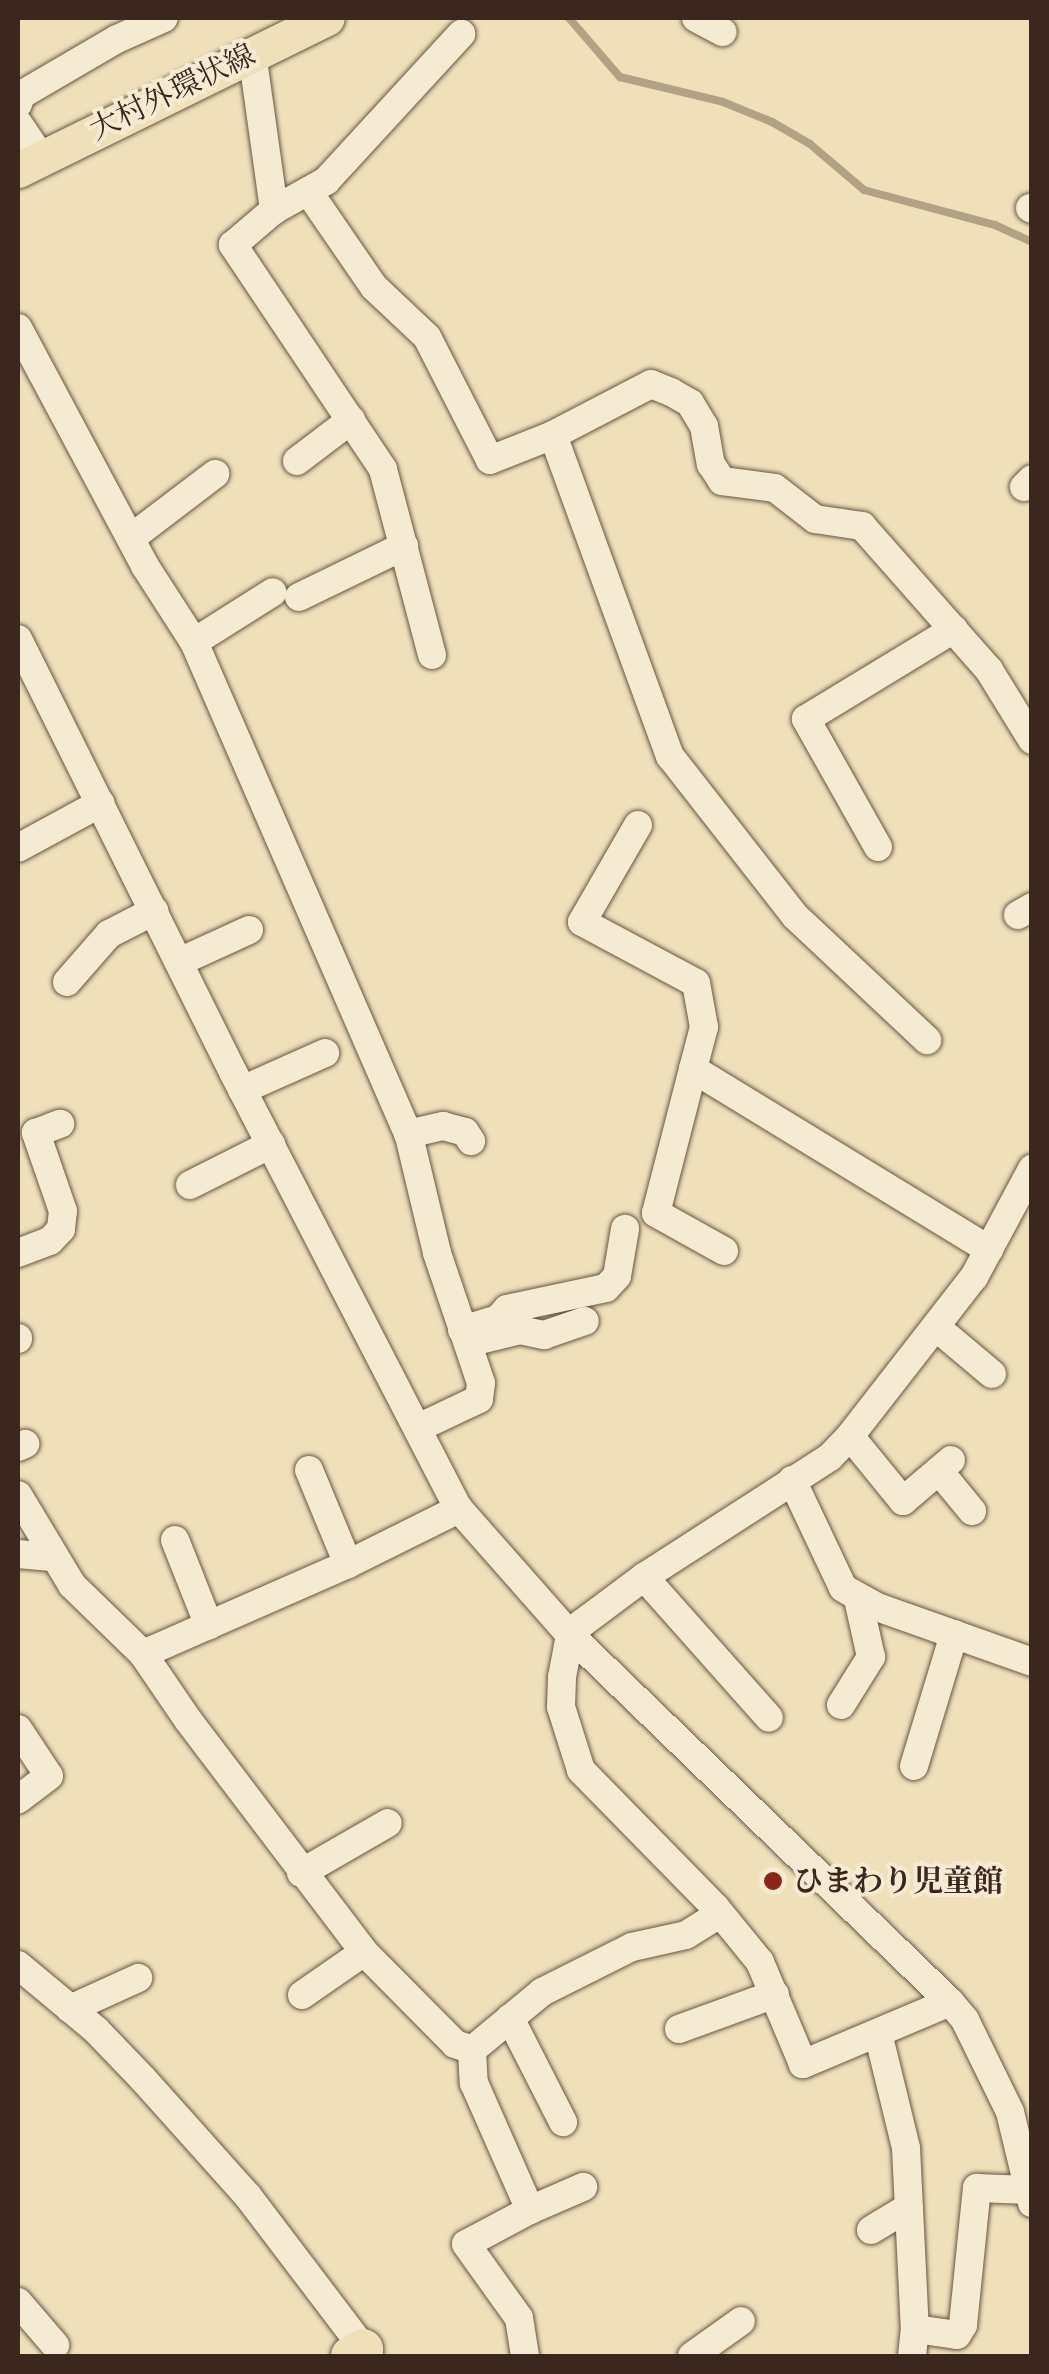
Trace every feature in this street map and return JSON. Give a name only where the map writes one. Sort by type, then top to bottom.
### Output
[{"type":"main road","name":"大村外環状線","points":[[29,163],[327,18]]},
{"type":"street","points":[[18,104],[21,95],[53,76],[164,18]]},
{"type":"street","points":[[696,18],[722,32]]},
{"type":"street","points":[[432,655],[384,469],[233,245],[274,210],[326,181],[461,34]]},
{"type":"street","points":[[252,53],[274,210]]},
{"type":"street","points":[[18,123],[29,163]]},
{"type":"street","points":[[308,191],[374,287],[427,337],[490,460],[553,435],[651,384],[690,403],[704,426],[719,489],[775,488],[815,519],[862,526],[989,670],[1032,740]]},
{"type":"street","points":[[18,328],[131,538],[194,642],[408,1134],[437,1253],[481,1382],[479,1399],[420,1427]]},
{"type":"street","points":[[296,460],[351,420]]},
{"type":"street","points":[[553,435],[670,756],[796,917],[928,1040]]},
{"type":"street","points":[[131,538],[215,474]]},
{"type":"street","points":[[194,642],[286,594],[404,546]]},
{"type":"street","points":[[878,847],[806,719],[954,629]]},
{"type":"street","points":[[18,639],[26,668],[101,803],[242,1090],[460,1509],[570,1635],[950,2002],[974,2037],[1010,2112],[1030,2196],[977,2188],[963,2325],[957,2335],[914,2343],[906,2148],[878,2033]]},
{"type":"street","points":[[18,848],[101,803]]},
{"type":"street","points":[[638,825],[582,922],[696,983],[704,1027],[656,1212],[717,1247],[697,1269]]},
{"type":"street","points":[[67,982],[109,934],[154,911]]},
{"type":"street","points":[[180,962],[248,930]]},
{"type":"street","points":[[242,1090],[325,1053]]},
{"type":"street","points":[[693,1070],[989,1250]]},
{"type":"street","points":[[18,1253],[50,1241],[61,1230],[63,1210],[42,1124]]},
{"type":"street","points":[[408,1134],[443,1126],[465,1132],[471,1141]]},
{"type":"street","points":[[190,1185],[271,1144]]},
{"type":"street","points":[[950,2002],[803,2064],[760,1962],[720,1914],[581,1770],[561,1708],[570,1635],[644,1577],[830,1457],[974,1278],[1032,1169]]},
{"type":"street","points":[[465,1337],[498,1319],[507,1309],[606,1288],[617,1276],[624,1229]]},
{"type":"street","points":[[465,1337],[520,1330],[544,1335],[584,1321]]},
{"type":"street","points":[[936,1326],[992,1374]]},
{"type":"street","points":[[850,1436],[904,1500],[945,1466],[972,1511]]},
{"type":"street","points":[[310,1470],[348,1564]]},
{"type":"street","points":[[792,1480],[843,1588],[858,1599],[1032,1662]]},
{"type":"street","points":[[18,1495],[52,1556],[96,1612],[143,1654],[301,1873],[364,1952],[455,2044],[472,2050]]},
{"type":"street","points":[[143,1654],[348,1564],[460,1509]]},
{"type":"street","points":[[174,1540],[209,1626]]},
{"type":"street","points":[[18,1554],[52,1556]]},
{"type":"street","points":[[644,1577],[769,1718]]},
{"type":"street","points":[[841,1705],[871,1658],[858,1599]]},
{"type":"street","points":[[914,1766],[954,1634]]},
{"type":"street","points":[[18,1729],[49,1776],[18,1799]]},
{"type":"street","points":[[301,1873],[388,1823]]},
{"type":"street","points":[[472,2050],[542,1992],[632,1947],[686,1935],[720,1914]]},
{"type":"street","points":[[302,1995],[364,1952]]},
{"type":"street","points":[[18,1965],[70,2008],[144,2080],[247,2195],[361,2354]]},
{"type":"street","points":[[70,2008],[138,1978]]},
{"type":"street","points":[[679,2028],[775,1994]]},
{"type":"street","points":[[510,2018],[563,2122]]},
{"type":"street","points":[[472,2050],[474,2083],[530,2210]]},
{"type":"street","points":[[525,2356],[518,2318],[466,2244],[584,2187]]},
{"type":"street","points":[[870,2230],[909,2207]]},
{"type":"street","points":[[18,2302],[55,2345]]},
{"type":"street","points":[[692,2356],[741,2321]]},
{"type":"waterway","points":[[569,18],[620,77],[723,102],[772,122],[810,144],[864,190],[995,225],[1032,242]]},
{"type":"place","name":"ひまわり児童館","points":[[773,1881]]}]
